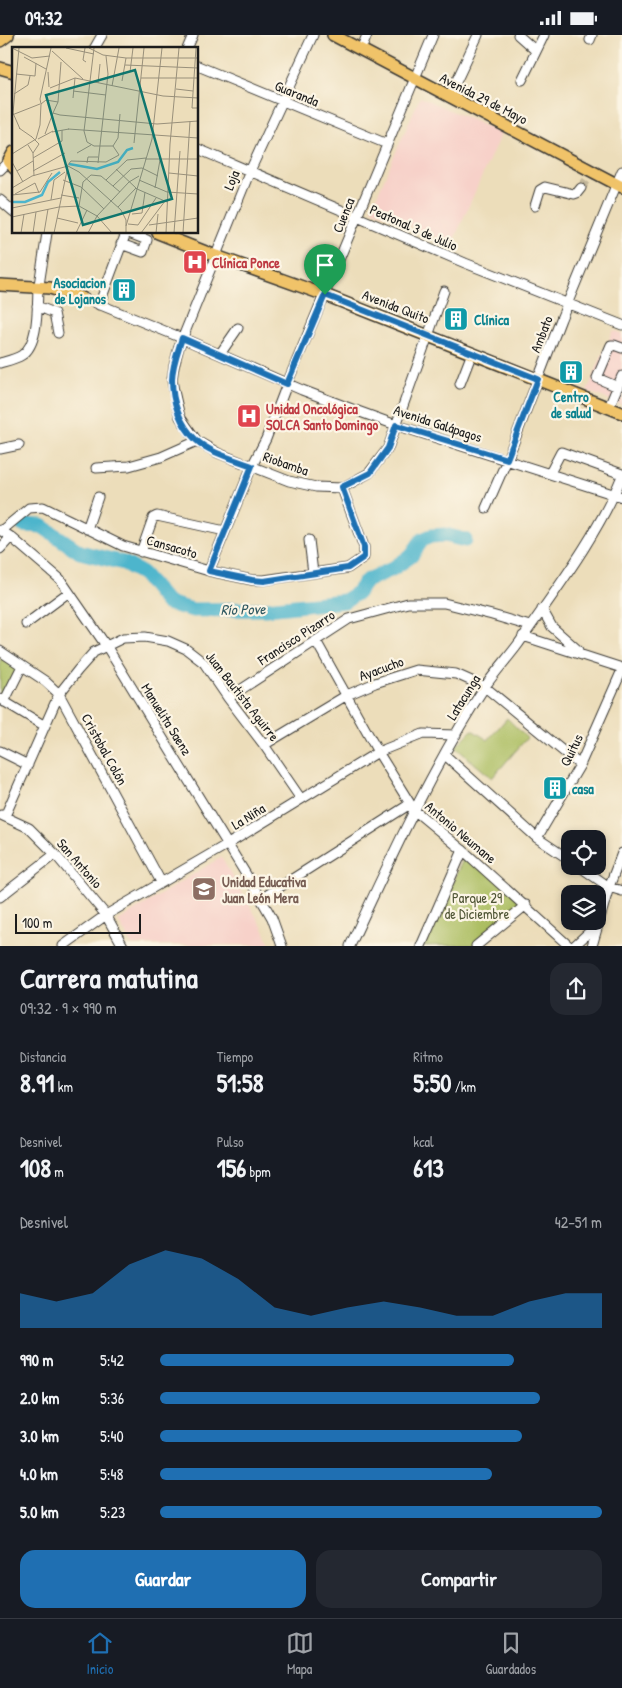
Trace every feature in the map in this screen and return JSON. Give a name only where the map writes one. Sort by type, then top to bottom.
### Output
[{"type":"main road","points":[[0,41],[8,35]]},
{"type":"main road","name":"Avenida 29 de Mayo","points":[[333,35],[592,174],[619,186]]},
{"type":"main road","name":"Avenida Quito","points":[[161,234],[429,335],[622,413]]},
{"type":"main road","points":[[0,285],[50,288],[82,298]]},
{"type":"street","points":[[95,47],[102,35]]},
{"type":"street","points":[[188,47],[194,35]]},
{"type":"street","name":"Loja","points":[[182,338],[250,171],[313,35]]},
{"type":"street","points":[[361,49],[367,35]]},
{"type":"street","name":"Cuenca","points":[[209,571],[252,466],[266,439],[287,384],[433,35]]},
{"type":"street","points":[[449,97],[478,35]]},
{"type":"street","points":[[518,35],[536,51]]},
{"type":"street","points":[[522,80],[544,35]]},
{"type":"street","name":"Guaranda","points":[[199,66],[387,144]]},
{"type":"street","name":"Peatonal 3 de Julio","points":[[199,149],[464,263],[622,325]]},
{"type":"street","points":[[0,170],[12,160]]},
{"type":"street","name":"Ambato","points":[[486,508],[568,304],[619,186],[622,171]]},
{"type":"street","points":[[535,206],[540,190],[545,187],[574,194],[582,188]]},
{"type":"street","points":[[0,200],[12,210]]},
{"type":"street","points":[[0,363],[17,358],[30,349],[33,341],[38,287],[47,234]]},
{"type":"street","points":[[99,305],[126,234]]},
{"type":"street","points":[[121,244],[143,252],[147,240],[130,234]]},
{"type":"street","name":"Avenida Galápagos","points":[[0,285],[38,287],[82,298],[182,338],[287,384],[396,425],[618,496]]},
{"type":"street","name":"Riobamba","points":[[182,338],[172,379],[180,417],[197,441],[218,453],[288,481],[316,487],[342,487],[370,473],[388,448],[444,291]]},
{"type":"street","points":[[37,306],[54,313],[58,333]]},
{"type":"street","points":[[220,354],[238,328]]},
{"type":"street","points":[[618,387],[597,378],[611,345],[622,348]]},
{"type":"street","points":[[460,384],[472,353]]},
{"type":"street","points":[[610,407],[622,376]]},
{"type":"street","points":[[96,468],[129,466],[161,457],[197,441]]},
{"type":"street","points":[[0,449],[18,445]]},
{"type":"street","points":[[550,473],[561,452],[622,475]]},
{"type":"street","name":"Latacunga","points":[[350,945],[412,807],[485,687],[542,609],[618,496],[622,475]]},
{"type":"street","name":"Cansacoto","points":[[1,530],[24,512],[35,507],[43,507],[123,546],[209,571],[264,581],[348,568],[364,557],[364,547],[342,487]]},
{"type":"street","points":[[87,529],[98,497]]},
{"type":"street","points":[[142,552],[153,519],[157,516],[225,531]]},
{"type":"street","name":"Manuelita Saenz","points":[[1,530],[60,579],[107,647],[261,899],[272,918],[282,945]]},
{"type":"street","points":[[0,549],[11,537]]},
{"type":"street","points":[[310,540],[313,573]]},
{"type":"street","points":[[26,624],[69,592]]},
{"type":"street","name":"Francisco Pizarro","points":[[228,698],[349,619],[408,603],[444,603],[530,626]]},
{"type":"street","points":[[542,609],[552,627],[582,654]]},
{"type":"street","points":[[523,635],[622,669]]},
{"type":"street","name":"Juan Bautista Aguirre","points":[[3,816],[59,695],[94,651],[123,639],[145,637],[168,641],[186,649],[204,663],[301,799]]},
{"type":"street","name":"Antonio Neumane","points":[[316,641],[378,752],[412,807],[526,905],[569,945]]},
{"type":"street","name":"Cristobal Colón","points":[[0,651],[45,681],[59,695],[161,882]]},
{"type":"street","points":[[22,666],[2,701],[45,726]]},
{"type":"street","name":"Quitus","points":[[537,838],[580,765],[622,669]]},
{"type":"street","name":"Ayacucho","points":[[264,745],[347,695],[375,683],[416,670],[456,674],[485,687],[580,765]]},
{"type":"street","name":"La Niña","points":[[63,945],[106,915],[228,844],[378,752],[424,734],[456,735]]},
{"type":"street","points":[[0,751],[28,765]]},
{"type":"street","points":[[445,755],[537,838],[561,854]]},
{"type":"street","points":[[261,899],[412,807]]},
{"type":"street","name":"San Antonio","points":[[3,816],[29,828],[55,854],[106,915],[123,945]]},
{"type":"street","points":[[421,945],[462,850]]},
{"type":"street","points":[[606,898],[622,853]]},
{"type":"street","points":[[0,897],[55,854]]},
{"type":"street","points":[[592,875],[609,887],[622,891]]},
{"type":"street","points":[[476,945],[526,905]]},
{"type":"street","points":[[574,945],[591,930]]},
{"type":"street","points":[[592,945],[597,930]]},
{"type":"shaded area","points":[[420,97],[501,133],[452,244],[371,209]]},
{"type":"shaded area","points":[[613,330],[622,334],[622,405],[587,391]]},
{"type":"shaded area","name":"Unidad Educativa Juan León Mera","points":[[221,857],[263,928],[270,945],[132,945],[118,921]]},
{"type":"green space","points":[[0,658],[19,667],[3,698],[0,696]]},
{"type":"green space","points":[[507,718],[527,738],[492,778],[455,747],[472,730],[488,740]]},
{"type":"green space","name":"Parque 29 de Diciembre","points":[[466,853],[526,905],[476,945],[423,946]]},
{"type":"waterway","name":"Río Pove","points":[[23,525],[42,526],[80,552],[124,563],[143,574],[167,603],[193,610],[266,609],[344,601],[357,593],[366,581],[392,569],[411,556],[422,540],[431,536],[445,535],[465,540]]},
{"type":"tunnel","points":[[581,188],[590,176]]},
{"type":"place","name":"Clínica Ponce","points":[[195,262]]},
{"type":"place","name":"Asociacion de Lojanos","points":[[124,290]]},
{"type":"place","name":"Clínica","points":[[456,319]]},
{"type":"place","name":"Centro de salud","points":[[571,372]]},
{"type":"place","name":"Unidad Oncológica SOLCA Santo Domingo","points":[[249,416]]},
{"type":"place","name":"casa","points":[[555,788]]},
{"type":"place","name":"Unidad Educativa Juan León Mera","points":[[204,889]]},
{"type":"route","points":[[325,295],[538,379],[507,459],[396,425],[388,448],[370,473],[342,487],[364,547],[364,557],[348,568],[264,581],[209,571],[252,466],[218,453],[197,441],[180,417],[172,379],[182,338],[287,384],[325,295]]}]
